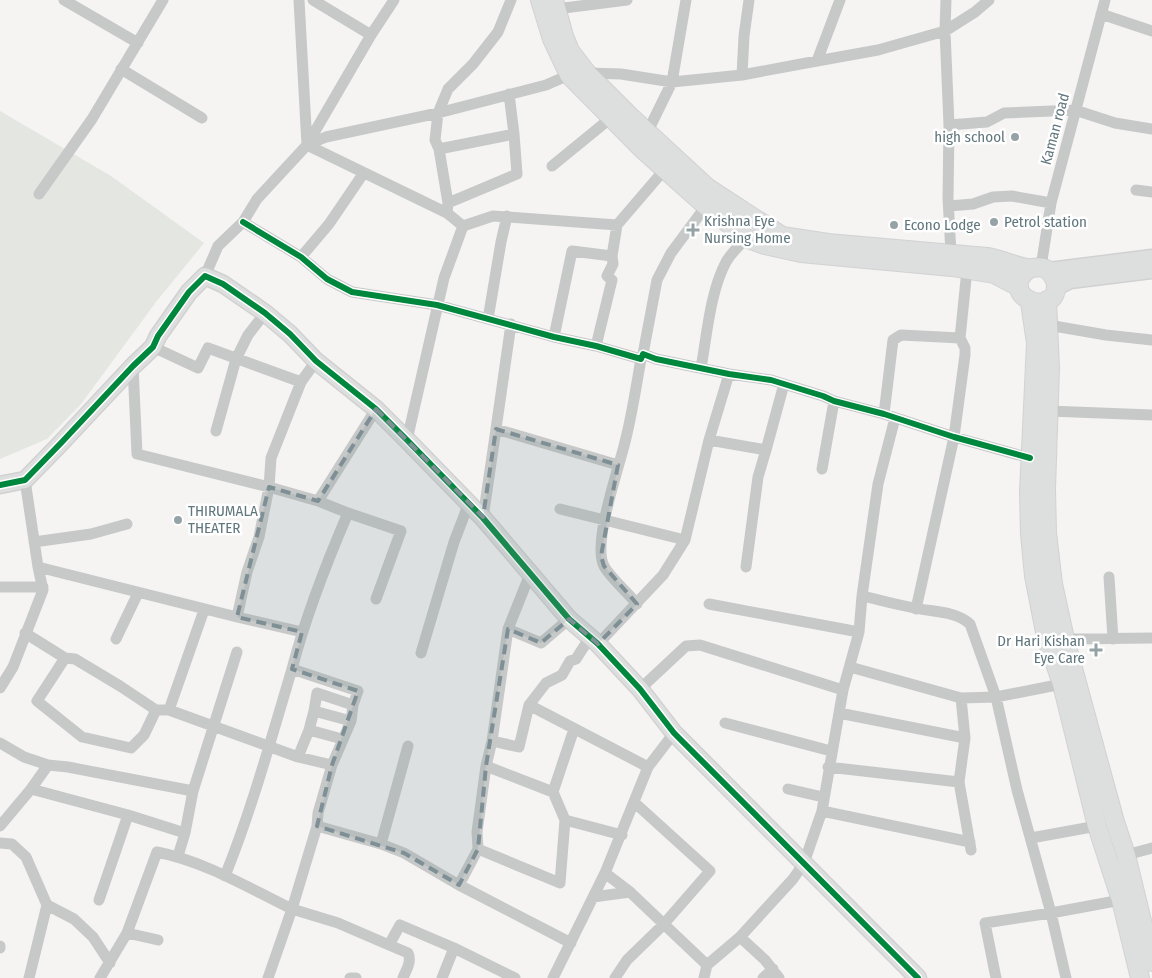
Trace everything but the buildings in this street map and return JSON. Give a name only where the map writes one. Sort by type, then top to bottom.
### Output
[{"type":"main road","points":[[540,0],[552,39],[569,76],[642,149],[706,206],[746,238],[765,245],[801,253],[994,274],[1019,287],[1021,276],[1042,283]]},
{"type":"main road","points":[[555,5],[570,51],[587,73],[708,188],[782,236],[1000,259],[1042,283]]},
{"type":"main road","points":[[1042,283],[1048,325],[1047,533],[1053,584],[1065,639],[1115,822],[1126,855],[1152,962]]},
{"type":"main road","points":[[1042,283],[1036,343],[1030,458],[1030,534],[1034,576],[1046,638],[1062,684],[1097,826],[1121,900],[1140,978]]},
{"type":"street","points":[[64,0],[138,42]]},
{"type":"street","points":[[39,194],[92,119],[163,0]]},
{"type":"street","points":[[298,0],[307,146]]},
{"type":"street","points":[[313,0],[371,35]]},
{"type":"street","points":[[0,485],[25,480],[153,347],[158,336],[189,292],[205,276],[218,246],[243,222],[257,199],[307,146],[371,35],[394,0]]},
{"type":"street","points":[[448,208],[439,149],[435,140],[438,113],[448,89],[474,64],[498,32],[511,0]]},
{"type":"street","points":[[555,5],[627,0]]},
{"type":"street","points":[[648,131],[672,82],[686,0]]},
{"type":"street","points":[[742,75],[744,36],[749,0]]},
{"type":"street","points":[[818,61],[840,0]]},
{"type":"street","points":[[946,0],[945,31],[949,125],[948,206],[951,254]]},
{"type":"street","points":[[587,73],[621,74],[672,82],[742,75],[878,50],[945,31],[975,12],[989,0]]},
{"type":"street","name":"Kaman road","points":[[1042,283],[1051,203],[1105,0]]},
{"type":"street","points":[[1101,14],[1152,31]]},
{"type":"street","points":[[121,69],[202,118]]},
{"type":"street","points":[[307,146],[326,137],[438,113],[546,86],[569,76]]},
{"type":"street","points":[[448,208],[517,174],[509,94]]},
{"type":"street","points":[[949,125],[988,122],[1004,113],[1075,110],[1115,123],[1152,129]]},
{"type":"street","points":[[552,166],[612,117]]},
{"type":"street","points":[[439,149],[514,134]]},
{"type":"street","points":[[307,146],[363,174],[448,208],[463,226]]},
{"type":"street","points":[[596,346],[612,280],[607,276],[613,264],[612,256],[616,225],[665,169]]},
{"type":"street","points":[[301,257],[329,224],[363,174]]},
{"type":"street","points":[[1136,190],[1152,192]]},
{"type":"street","points":[[948,206],[973,204],[993,197],[1012,196],[1051,203]]},
{"type":"street","points":[[637,604],[604,566],[601,556],[601,541],[618,465],[625,443],[657,280],[671,253],[706,206]]},
{"type":"street","points":[[463,226],[493,216],[616,225]]},
{"type":"street","points":[[488,320],[507,216]]},
{"type":"street","points":[[243,222],[301,257],[327,279],[352,292],[437,305],[554,337],[729,374],[771,380],[834,401],[1030,458]]},
{"type":"street","points":[[407,440],[444,278],[463,226]]},
{"type":"street","points":[[701,368],[718,283],[727,261],[746,238]]},
{"type":"street","points":[[554,337],[572,251],[612,256]]},
{"type":"street","points":[[1042,283],[1152,258]]},
{"type":"street","points":[[916,609],[954,437],[965,348],[960,338],[967,270]]},
{"type":"street","points":[[1042,283],[1152,270]]},
{"type":"street","points":[[205,276],[223,284],[265,313],[290,334],[316,361],[376,409],[483,518],[569,619],[594,640],[640,689],[674,733],[918,978]]},
{"type":"street","points":[[216,431],[236,359],[248,335],[265,313]]},
{"type":"street","points":[[483,518],[511,324]]},
{"type":"street","points":[[1048,325],[1106,335],[1152,340]]},
{"type":"street","points":[[704,978],[707,966],[740,937],[793,879],[804,863],[822,811],[842,690],[859,632],[862,596],[878,484],[890,416],[893,340],[901,335],[960,338]]},
{"type":"street","points":[[153,347],[198,368],[208,348],[301,382]]},
{"type":"street","points":[[237,617],[247,572],[259,537],[269,487],[272,458],[301,382],[316,361]]},
{"type":"street","points":[[133,366],[137,454],[318,501],[401,532],[376,600]]},
{"type":"street","points":[[492,741],[519,747],[529,706],[546,683],[562,675],[570,662],[576,659],[594,640],[637,604],[664,575],[685,540],[709,440],[729,374]]},
{"type":"street","points":[[746,566],[758,477],[784,384]]},
{"type":"street","points":[[822,469],[834,401]]},
{"type":"street","points":[[318,501],[376,409]]},
{"type":"street","points":[[1049,411],[1152,415]]},
{"type":"street","points":[[496,429],[618,465]]},
{"type":"street","points":[[709,440],[766,450]]},
{"type":"street","points":[[0,688],[13,667],[44,587],[38,567],[25,480]]},
{"type":"street","points":[[421,653],[454,542],[469,503]]},
{"type":"street","points":[[560,509],[685,540]]},
{"type":"street","points":[[225,876],[253,801],[302,632],[328,559],[348,513]]},
{"type":"street","points":[[34,542],[91,534],[127,524]]},
{"type":"street","points":[[38,567],[204,610],[302,632]]},
{"type":"street","points":[[459,885],[478,849],[477,832],[486,766],[492,741],[508,629],[530,574]]},
{"type":"street","points":[[1109,577],[1113,639]]},
{"type":"street","points":[[0,587],[44,587]]},
{"type":"street","points":[[116,639],[138,593]]},
{"type":"street","points":[[862,596],[916,609],[955,615],[970,624],[996,697],[1017,790],[1051,913],[1066,978]]},
{"type":"street","points":[[709,604],[859,632]]},
{"type":"street","points":[[169,710],[204,610]]},
{"type":"street","points":[[508,629],[540,643],[569,619]]},
{"type":"street","points":[[25,633],[64,658],[74,659],[120,686],[156,710],[169,710],[298,757],[332,765]]},
{"type":"street","points":[[1065,639],[1152,638]]},
{"type":"street","points":[[640,689],[686,646],[700,644],[842,690]]},
{"type":"street","points":[[178,856],[185,833],[193,791],[212,726],[237,652]]},
{"type":"street","points":[[64,658],[37,701],[82,737],[131,748],[144,735],[156,710]]},
{"type":"street","points":[[850,667],[961,698],[996,697],[1062,684]]},
{"type":"street","points":[[268,978],[292,909],[317,826],[318,813],[332,765],[351,721],[352,705],[358,691],[292,669]]},
{"type":"street","points":[[298,757],[309,730],[317,693],[352,705]]},
{"type":"street","points":[[822,811],[971,846],[958,782],[965,738],[961,698]]},
{"type":"street","points":[[529,706],[648,767]]},
{"type":"street","points":[[314,710],[351,721]]},
{"type":"street","points":[[839,714],[965,738]]},
{"type":"street","points":[[725,723],[831,751]]},
{"type":"street","points":[[478,849],[560,883],[565,820],[553,792],[574,729]]},
{"type":"street","points":[[309,730],[342,739]]},
{"type":"street","points":[[553,978],[605,873],[648,767],[674,733]]},
{"type":"street","points":[[0,743],[24,757],[48,765],[68,767],[193,791]]},
{"type":"street","points":[[381,844],[408,746]]},
{"type":"street","points":[[0,826],[48,765]]},
{"type":"street","points":[[486,766],[553,792]]},
{"type":"street","points":[[828,767],[958,782]]},
{"type":"street","points":[[31,789],[128,815],[185,833]]},
{"type":"street","points":[[788,789],[823,798]]},
{"type":"street","points":[[615,978],[627,960],[664,926],[710,871],[635,803]]},
{"type":"street","points":[[99,900],[128,815]]},
{"type":"street","points":[[565,820],[622,835]]},
{"type":"street","points":[[317,826],[381,844],[404,853],[459,885],[571,943]]},
{"type":"street","points":[[1031,838],[1097,826]]},
{"type":"street","points":[[0,843],[12,844],[26,858],[47,906],[29,978]]},
{"type":"street","points":[[1126,855],[1152,848]]},
{"type":"street","points":[[100,978],[127,933],[156,852],[178,856],[225,876],[292,909],[338,923],[408,953],[410,961],[403,978]]},
{"type":"street","points":[[605,873],[630,892],[707,966]]},
{"type":"street","points":[[593,897],[630,892]]},
{"type":"street","points":[[996,978],[985,922],[1051,913],[1121,900]]},
{"type":"street","points":[[47,906],[74,919],[93,937],[110,963]]},
{"type":"street","points":[[389,945],[400,924],[515,978]]},
{"type":"street","points":[[127,933],[158,940]]},
{"type":"street","points":[[740,937],[776,974],[763,978]]},
{"type":"street","points":[[442,978],[454,948]]},
{"type":"street","points":[[350,978],[356,978]]},
{"type":"highlighted area","points":[[376,409],[483,517],[496,429],[618,465],[601,556],[604,566],[637,604],[598,644],[569,619],[541,643],[508,629],[486,766],[478,849],[459,885],[404,853],[317,826],[332,765],[358,691],[292,669],[302,632],[237,617],[269,487],[318,501]]},
{"type":"shaded area","points":[[0,111],[111,176],[204,243],[156,302],[81,404],[47,439],[0,459]]},
{"type":"cycle path","points":[[243,222],[301,257],[327,279],[352,292],[437,305],[641,359],[643,354],[656,359],[729,374],[771,380],[834,401],[1030,458]]},
{"type":"cycle path","points":[[0,485],[25,480],[153,347],[158,336],[189,292],[205,276],[223,284],[265,313],[290,334],[316,361],[376,409],[483,518],[569,619],[598,644],[640,689],[674,733],[918,978]]},
{"type":"place","name":"high school","points":[[1015,137]]},
{"type":"place","name":"Petrol station","points":[[994,222]]},
{"type":"place","name":"Econo Lodge","points":[[894,225]]},
{"type":"place","name":"Krishna Eye Nursing Home","points":[[693,230]]},
{"type":"place","name":"THIRUMALA THEATER","points":[[178,520]]},
{"type":"place","name":"Dr Hari Kishan Eye Care","points":[[1096,650]]}]
